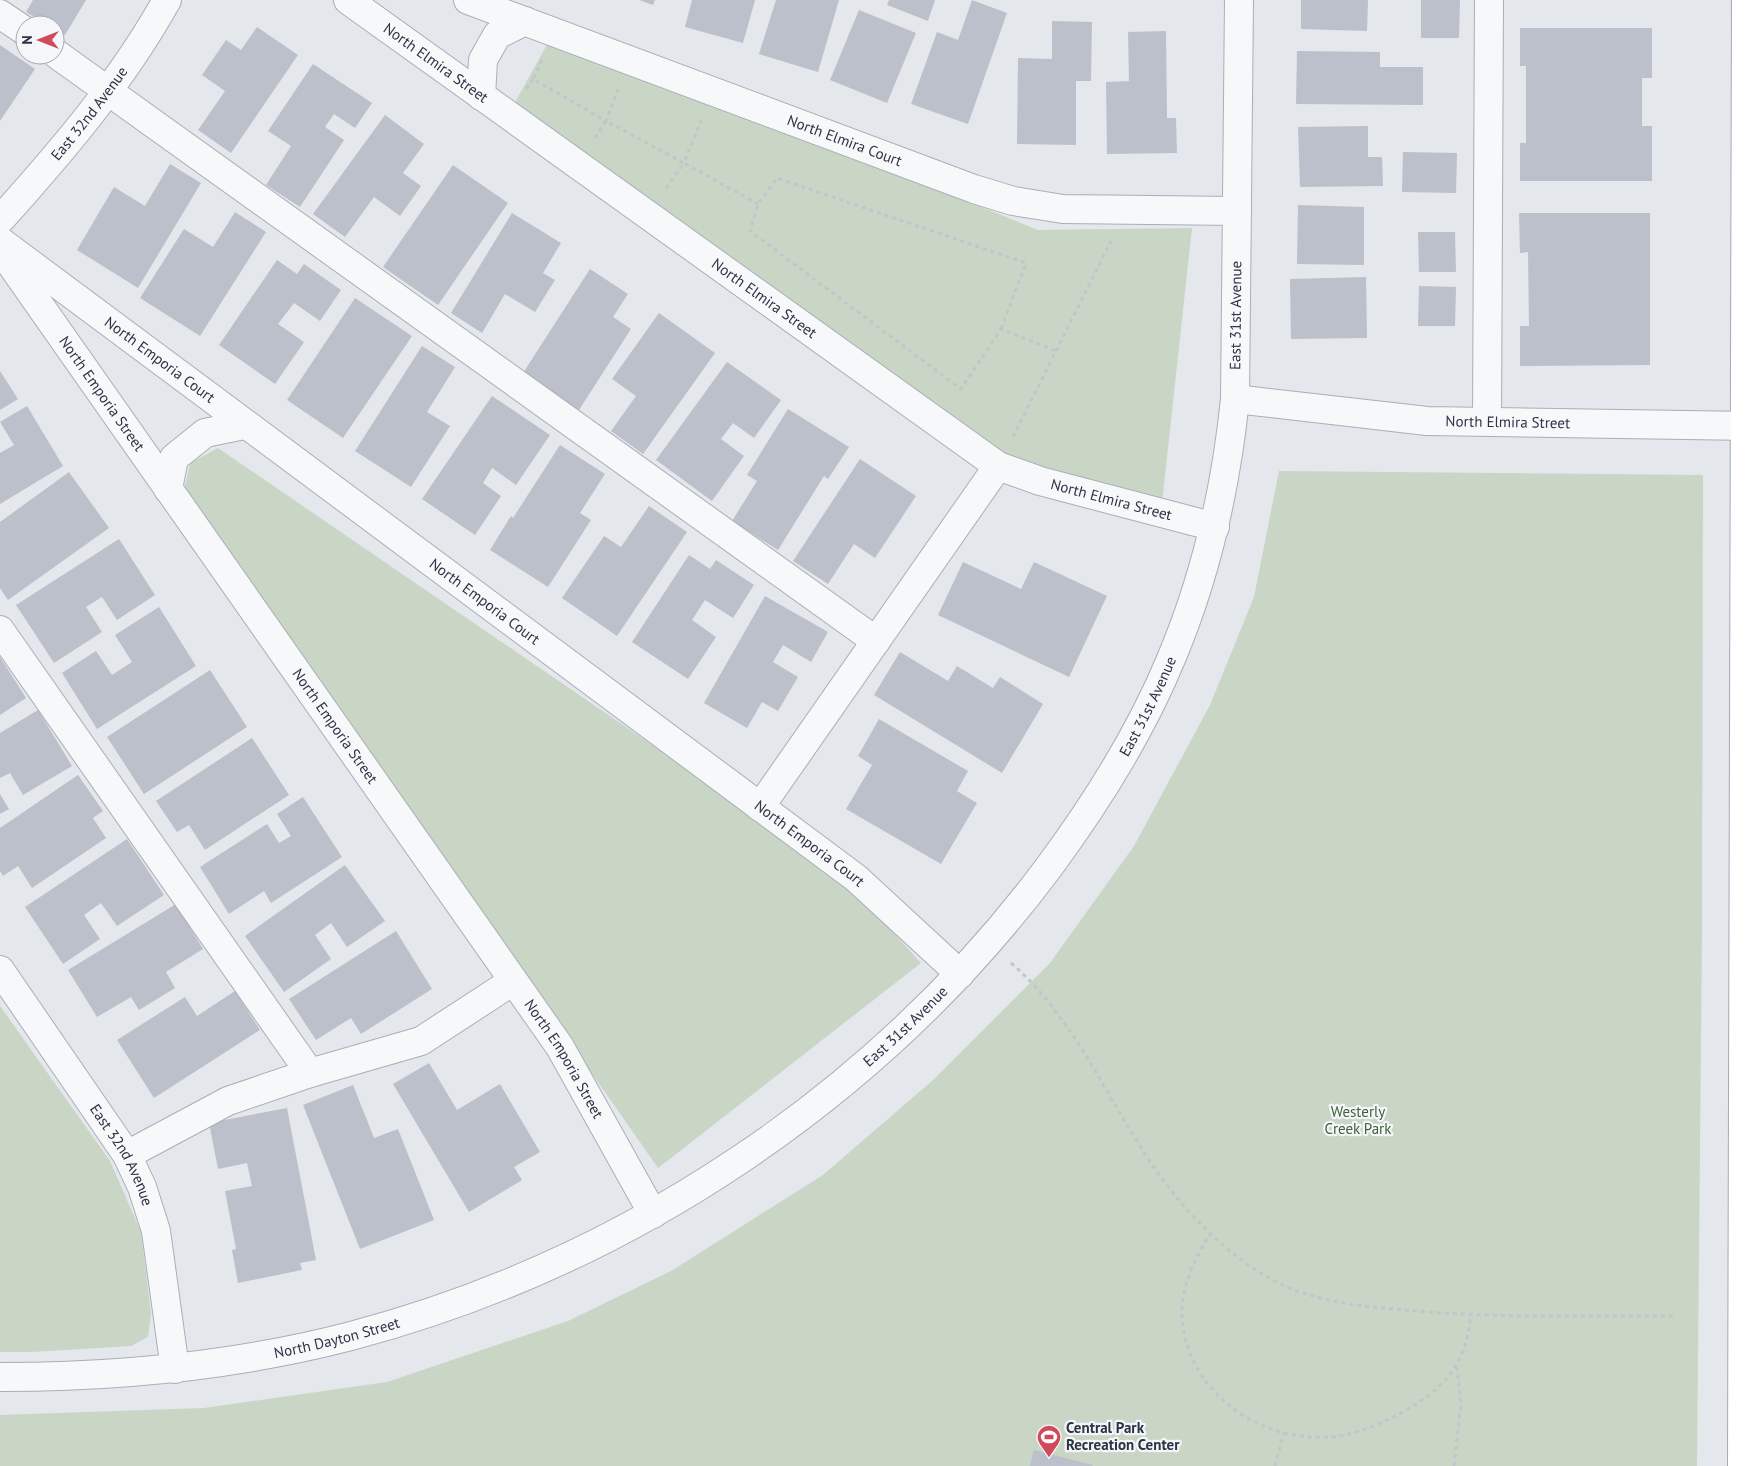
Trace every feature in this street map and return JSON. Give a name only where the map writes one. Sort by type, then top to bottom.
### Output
[{"type":"main road","points":[[1742,1466],[1746,1265],[1742,954],[1747,426],[1746,0]]},
{"type":"street","name":"East 32nd Avenue","points":[[0,220],[58,156],[109,91],[167,0]]},
{"type":"street","name":"North Elmira Street","points":[[348,0],[998,466],[1040,481],[1214,527]]},
{"type":"street","name":"North Elmira Court","points":[[468,0],[974,189],[1013,201],[1063,208],[1237,211]]},
{"type":"street","name":"East 31st Avenue","points":[[653,1214],[730,1167],[803,1116],[873,1058],[960,974],[1019,907],[1088,814],[1137,731],[1171,659],[1203,568],[1214,527],[1230,446],[1235,399],[1239,0]]},
{"type":"street","points":[[1487,421],[1489,0]]},
{"type":"street","points":[[0,14],[15,24]]},
{"type":"street","points":[[481,96],[483,60],[497,35],[524,21]]},
{"type":"street","points":[[65,59],[876,641]]},
{"type":"street","name":"North Emporia Court","points":[[0,241],[244,425],[856,878],[960,974]]},
{"type":"street","name":"North Emporia Street","points":[[0,249],[560,1047],[653,1214]]},
{"type":"street","points":[[73,296],[74,354]]},
{"type":"street","name":"North Elmira Street","points":[[1235,399],[1427,421],[1747,426]]},
{"type":"street","points":[[168,489],[174,458],[206,433],[244,425]]},
{"type":"street","points":[[760,807],[998,466]]},
{"type":"street","points":[[0,630],[310,1073]]},
{"type":"street","name":"East 32nd Avenue","points":[[0,970],[127,1155],[142,1187],[156,1231],[175,1369]]},
{"type":"street","points":[[127,1155],[228,1101],[310,1073],[421,1041],[513,981]]},
{"type":"street","name":"North Dayton Street","points":[[0,1377],[83,1377],[175,1369],[242,1360],[351,1336],[458,1302],[562,1260],[653,1214]]},
{"type":"path","points":[[554,32],[533,79],[758,204]]},
{"type":"path","points":[[578,166],[606,121],[629,60]]},
{"type":"path","points":[[646,215],[684,164],[712,92]]},
{"type":"path","points":[[777,178],[1026,262],[1001,329],[961,389],[750,231],[758,204],[777,178]]},
{"type":"path","points":[[998,466],[1126,209]]},
{"type":"path","points":[[1001,329],[1056,351]]},
{"type":"path","points":[[988,944],[1026,976],[1065,1026],[1153,1166],[1182,1205],[1211,1232],[1228,1252],[1276,1281],[1311,1296],[1344,1304],[1384,1309],[1471,1315],[1676,1316]]},
{"type":"path","points":[[1211,1232],[1195,1259],[1186,1283],[1182,1308],[1184,1333],[1191,1356],[1214,1393],[1247,1419],[1284,1432],[1310,1436],[1338,1436],[1360,1432],[1384,1422],[1428,1397],[1440,1388],[1457,1367],[1468,1341],[1471,1315]]},
{"type":"path","points":[[1454,1466],[1461,1404],[1457,1367]]},
{"type":"path","points":[[1275,1466],[1284,1432]]},
{"type":"green space","points":[[554,32],[1038,230],[1192,228],[1162,503],[998,466],[508,115]]},
{"type":"green space","points":[[218,448],[838,872],[921,963],[658,1168],[184,490],[190,463]]},
{"type":"green space","name":"Westerly Creek Park","points":[[1279,471],[1703,475],[1702,934],[1697,1466],[0,1466],[0,1415],[204,1408],[387,1382],[568,1321],[671,1271],[823,1175],[933,1080],[1050,963],[1134,846],[1210,705],[1254,597]]},
{"type":"green space","points":[[0,1006],[110,1161],[141,1232],[151,1313],[148,1337],[131,1346],[0,1352]]},
{"type":"building","points":[[33,0],[86,0],[65,35],[65,15],[31,15],[26,12]]},
{"type":"building","points":[[639,0],[655,0],[653,5]]},
{"type":"building","points":[[692,0],[755,0],[743,43],[685,27]]},
{"type":"building","points":[[776,0],[839,0],[818,72],[759,54]]},
{"type":"building","points":[[889,0],[935,0],[928,21],[887,5]]},
{"type":"building","points":[[972,0],[1007,13],[968,124],[911,104],[937,32],[958,40]]},
{"type":"building","points":[[1301,0],[1368,0],[1367,31],[1301,29]]},
{"type":"building","points":[[1421,0],[1460,0],[1459,38],[1421,38]]},
{"type":"building","points":[[859,10],[916,33],[887,103],[830,80]]},
{"type":"building","points":[[1052,21],[1092,22],[1091,81],[1076,81],[1076,145],[1017,144],[1018,58],[1052,59]]},
{"type":"building","points":[[257,27],[298,55],[231,153],[198,130],[225,91],[202,75],[226,40],[241,50]]},
{"type":"building","points":[[1520,28],[1652,28],[1652,78],[1642,78],[1642,126],[1652,126],[1652,181],[1520,181],[1520,143],[1526,143],[1526,66],[1520,66]]},
{"type":"building","points":[[1166,31],[1167,118],[1176,118],[1177,153],[1107,154],[1106,82],[1129,81],[1128,32]]},
{"type":"building","points":[[0,45],[15,55],[15,65],[29,65],[35,69],[0,121]]},
{"type":"building","points":[[1297,51],[1380,52],[1380,67],[1423,67],[1423,105],[1296,104]]},
{"type":"building","points":[[313,64],[372,103],[355,128],[334,114],[325,127],[344,140],[300,207],[266,185],[291,146],[268,131]]},
{"type":"building","points":[[385,115],[424,144],[403,173],[421,186],[400,216],[374,197],[345,237],[313,214]]},
{"type":"building","points":[[1368,126],[1368,157],[1382,157],[1383,186],[1300,187],[1298,127]]},
{"type":"building","points":[[1403,152],[1457,153],[1456,193],[1402,192]]},
{"type":"building","points":[[170,164],[201,183],[138,288],[77,250],[114,187],[145,206]]},
{"type":"building","points":[[453,165],[508,203],[438,305],[383,267]]},
{"type":"building","points":[[1298,205],[1364,207],[1364,265],[1297,264]]},
{"type":"building","points":[[235,212],[266,232],[200,336],[140,298],[184,229],[213,247]]},
{"type":"building","points":[[512,213],[561,243],[543,273],[555,280],[535,312],[505,294],[482,333],[451,313]]},
{"type":"building","points":[[1519,213],[1650,213],[1650,365],[1520,366],[1520,326],[1529,326],[1528,252],[1520,253]]},
{"type":"building","points":[[1418,232],[1455,232],[1456,272],[1419,272]]},
{"type":"building","points":[[277,260],[297,274],[304,264],[341,290],[320,321],[294,303],[278,324],[304,342],[275,384],[219,345]]},
{"type":"building","points":[[590,269],[628,294],[613,317],[631,329],[579,410],[523,373]]},
{"type":"building","points":[[1366,277],[1367,338],[1291,339],[1290,279]]},
{"type":"building","points":[[1419,286],[1456,287],[1455,326],[1418,326]]},
{"type":"building","points":[[355,298],[412,336],[343,438],[287,400]]},
{"type":"building","points":[[659,313],[715,353],[643,454],[611,431],[636,396],[612,379]]},
{"type":"building","points":[[422,346],[455,367],[427,412],[450,426],[411,487],[355,451]]},
{"type":"building","points":[[727,362],[781,400],[754,438],[733,423],[721,439],[744,456],[712,501],[656,460]]},
{"type":"building","points":[[0,371],[18,399],[0,410]]},
{"type":"building","points":[[492,396],[550,435],[516,485],[492,468],[483,483],[501,496],[475,535],[422,499]]},
{"type":"building","points":[[27,406],[63,466],[0,504],[0,453],[14,445],[0,422]]},
{"type":"building","points":[[788,409],[849,447],[828,479],[824,476],[778,550],[732,521],[757,481],[747,475]]},
{"type":"building","points":[[560,445],[605,474],[580,513],[591,520],[548,587],[490,550]]},
{"type":"building","points":[[860,459],[916,496],[875,558],[854,544],[828,584],[793,561]]},
{"type":"building","points":[[69,472],[109,528],[8,600],[0,588],[0,522]]},
{"type":"building","points":[[649,506],[687,532],[617,636],[562,598],[604,536],[621,547]]},
{"type":"building","points":[[119,539],[155,595],[117,620],[102,597],[86,607],[102,632],[54,663],[16,605]]},
{"type":"building","points":[[689,555],[710,569],[716,560],[754,585],[733,618],[705,600],[692,620],[716,637],[688,679],[632,642]]},
{"type":"building","points":[[963,562],[1021,589],[1034,562],[1107,596],[1069,677],[938,615]]},
{"type":"building","points":[[765,596],[828,632],[811,662],[783,645],[773,662],[798,677],[778,711],[762,702],[747,728],[704,703]]},
{"type":"building","points":[[159,607],[196,666],[97,729],[62,673],[96,651],[112,675],[132,662],[115,635]]},
{"type":"building","points":[[900,652],[948,681],[957,666],[993,688],[1000,677],[1043,704],[1002,773],[874,695]]},
{"type":"building","points":[[0,657],[26,698],[0,715]]},
{"type":"building","points":[[210,670],[247,727],[144,794],[107,737]]},
{"type":"building","points":[[38,710],[72,766],[23,795],[10,773],[0,778],[0,733]]},
{"type":"building","points":[[879,719],[968,771],[957,791],[977,803],[941,864],[846,809],[872,765],[858,756]]},
{"type":"building","points":[[252,738],[289,795],[205,850],[189,825],[177,832],[156,801]]},
{"type":"building","points":[[78,775],[103,811],[93,818],[106,838],[32,888],[18,866],[3,876],[0,871],[0,828]]},
{"type":"building","points":[[0,794],[9,809],[0,814]]},
{"type":"building","points":[[303,797],[342,857],[271,903],[264,891],[229,914],[200,867],[267,824],[279,843],[291,836],[277,814]]},
{"type":"building","points":[[127,839],[164,895],[117,926],[101,903],[84,915],[100,939],[63,964],[25,907]]},
{"type":"building","points":[[345,865],[385,921],[347,947],[331,923],[315,935],[331,959],[284,992],[245,936]]},
{"type":"building","points":[[176,904],[203,949],[166,972],[175,988],[139,1010],[131,997],[97,1017],[68,970]]},
{"type":"building","points":[[396,931],[432,989],[361,1034],[351,1018],[316,1040],[289,999]]},
{"type":"building","points":[[235,991],[260,1030],[154,1098],[117,1040],[185,997],[197,1016]]},
{"type":"building","points":[[429,1063],[457,1110],[500,1084],[540,1152],[514,1167],[522,1180],[469,1212],[393,1084]]},
{"type":"building","points":[[353,1085],[374,1138],[398,1129],[434,1220],[360,1249],[303,1105]]},
{"type":"building","points":[[287,1108],[316,1260],[300,1263],[302,1270],[238,1283],[232,1250],[236,1249],[225,1191],[252,1186],[247,1163],[218,1169],[209,1123]]},
{"type":"building","name":"Central Park Recreation Center","points":[[1034,1450],[1093,1465],[1093,1466],[1030,1466]]},
{"type":"place","name":"Central Park Recreation Center","points":[[1049,1458]]}]
